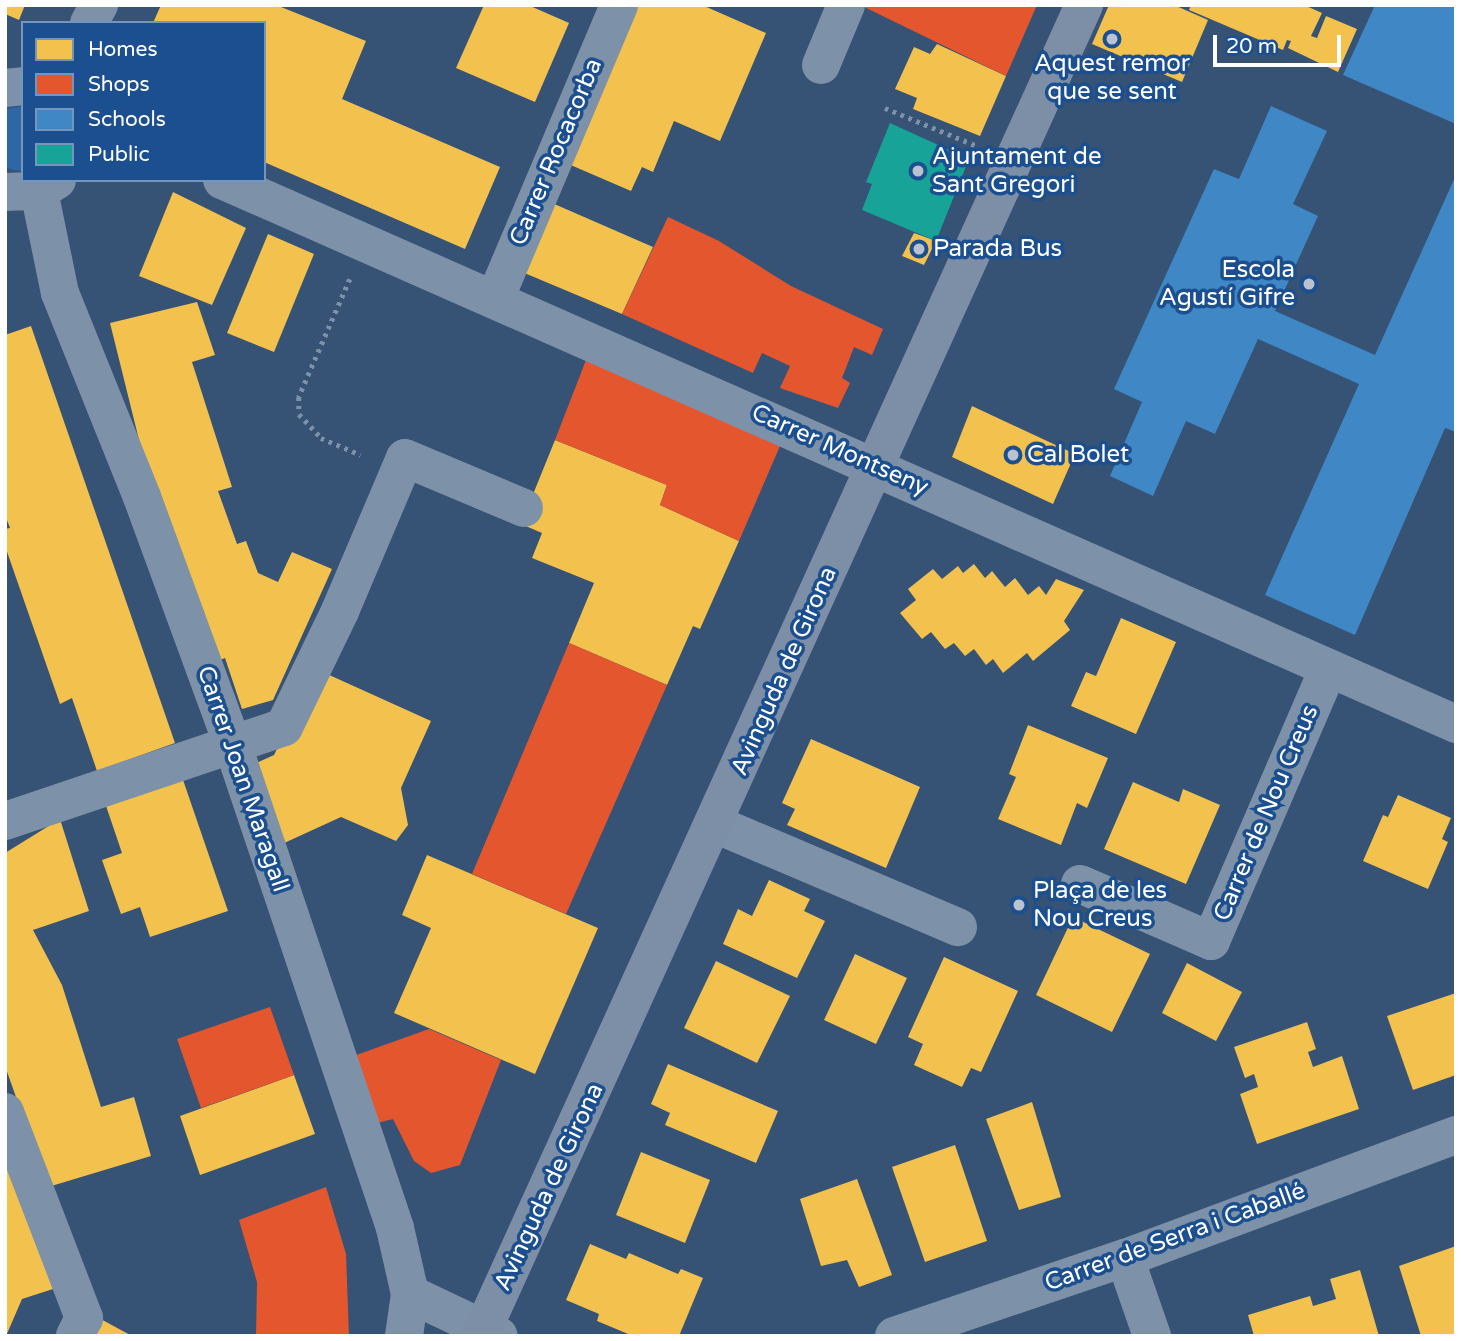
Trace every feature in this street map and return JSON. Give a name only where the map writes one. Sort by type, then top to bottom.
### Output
[{"type":"main road","name":"Avinguda de Girona","points":[[488,1332],[1084,5]]},
{"type":"street","points":[[90,21],[99,5]]},
{"type":"street","name":"Carrer Rocacorba","points":[[495,299],[619,5]]},
{"type":"street","points":[[821,65],[846,5]]},
{"type":"street","name":"Carrer Montseny","points":[[227,182],[877,466],[1456,724]]},
{"type":"street","name":"Carrer Joan Maragall","points":[[34,188],[60,293],[142,497],[232,743],[395,1228],[410,1294]]},
{"type":"street","points":[[5,821],[284,727],[340,611],[402,464],[524,508]]},
{"type":"street","name":"Carrer de Nou Creus","points":[[1080,884],[1211,941],[1328,669]]},
{"type":"street","points":[[715,824],[958,926]]},
{"type":"street","points":[[5,1112],[84,1318],[75,1336]]},
{"type":"street","name":"Carrer de Serra i Caballé","points":[[894,1336],[1125,1258],[1456,1135]]},
{"type":"street","points":[[1125,1258],[1152,1336]]},
{"type":"street","points":[[404,1336],[410,1294],[439,1311],[488,1332]]},
{"type":"path","points":[[885,108],[981,148]]},
{"type":"path","points":[[365,243],[299,397],[299,414],[321,438],[402,464]]},
{"type":"shaded area","points":[[21,106],[21,171],[5,167],[5,109]]},
{"type":"building: Homes","points":[[5,5],[25,5],[19,20],[5,14]]},
{"type":"building: Homes","points":[[161,5],[276,5],[366,41],[342,99],[500,167],[465,249],[266,163],[266,21],[154,21]]},
{"type":"building: Homes","points":[[484,5],[528,5],[569,23],[535,102],[456,68]]},
{"type":"building: Homes","points":[[634,5],[702,5],[766,33],[720,141],[674,121],[653,172],[642,167],[631,191],[566,163]]},
{"type":"building: Homes","points":[[1109,5],[1174,5],[1208,20],[1182,82],[1092,44]]},
{"type":"building: Homes","points":[[1191,5],[1304,5],[1322,13],[1311,36],[1317,38],[1326,16],[1357,29],[1338,72],[1288,48],[1291,41],[1287,40],[1283,50],[1189,10]]},
{"type":"building: Homes","points":[[937,44],[1006,76],[980,136],[913,109],[917,98],[895,89],[914,47],[930,54]]},
{"type":"building: Homes","points":[[173,192],[246,228],[212,305],[139,276]]},
{"type":"building: Homes","points":[[552,203],[653,247],[622,314],[522,272]]},
{"type":"building: Homes","name":"Parada Bus","points":[[914,233],[936,241],[924,265],[902,256]]},
{"type":"building: Homes","points":[[268,234],[314,254],[274,352],[227,333]]},
{"type":"building: Homes","points":[[197,302],[215,355],[192,362],[232,487],[218,491],[237,544],[246,541],[258,573],[278,582],[292,552],[332,569],[273,700],[242,709],[225,658],[217,661],[144,460],[110,323]]},
{"type":"building: Homes","points":[[31,326],[175,743],[97,771],[72,698],[60,704],[5,546],[5,529],[10,528],[5,515],[5,335]]},
{"type":"building: Homes","name":"Cal Bolet","points":[[972,406],[1075,454],[1053,504],[952,457]]},
{"type":"building: Homes","points":[[555,440],[667,485],[660,505],[739,541],[700,629],[693,626],[667,685],[569,643],[594,583],[532,558],[542,533],[521,524]]},
{"type":"building: Homes","points":[[974,564],[985,578],[992,571],[1005,587],[1015,578],[1028,595],[1039,586],[1046,595],[1056,579],[1084,590],[1064,621],[1070,630],[1033,661],[1027,653],[1003,673],[993,659],[986,665],[974,649],[965,656],[954,643],[945,649],[931,632],[922,639],[900,613],[916,600],[908,589],[933,569],[942,579],[958,566],[963,573]]},
{"type":"building: Homes","points":[[1121,618],[1176,642],[1136,734],[1071,706],[1086,672],[1096,676]]},
{"type":"building: Homes","points":[[316,669],[431,721],[401,788],[408,825],[396,841],[341,817],[282,844],[252,765],[274,755]]},
{"type":"building: Homes","points":[[1028,725],[1108,758],[1087,808],[1077,803],[1061,845],[998,819],[1016,777],[1009,774]]},
{"type":"building: Homes","points":[[811,739],[920,787],[886,868],[787,825],[795,809],[782,803]]},
{"type":"building: Homes","points":[[181,774],[228,911],[150,937],[140,907],[121,914],[102,860],[122,853],[104,800]]},
{"type":"building: Homes","points":[[1133,782],[1179,802],[1183,789],[1220,805],[1186,884],[1104,849]]},
{"type":"building: Homes","points":[[1398,795],[1451,818],[1442,839],[1448,842],[1428,889],[1363,861],[1383,815],[1388,817]]},
{"type":"building: Homes","points":[[60,819],[89,911],[33,930],[62,985],[101,1107],[134,1097],[151,1156],[48,1187],[5,1066],[5,853]]},
{"type":"building: Homes","points":[[427,855],[598,928],[535,1074],[394,1013],[431,928],[402,915]]},
{"type":"building: Homes","points":[[769,880],[810,899],[804,911],[825,921],[797,978],[723,944],[738,909],[752,916]]},
{"type":"building: Homes","points":[[1073,917],[1150,954],[1112,1032],[1036,995]]},
{"type":"building: Homes","points":[[855,954],[907,978],[876,1044],[824,1020]]},
{"type":"building: Homes","points":[[944,957],[1018,991],[981,1072],[971,1068],[962,1087],[914,1065],[923,1044],[908,1037]]},
{"type":"building: Homes","points":[[716,961],[790,996],[757,1063],[684,1028]]},
{"type":"building: Homes","points":[[1187,963],[1242,992],[1216,1041],[1162,1013]]},
{"type":"building: Homes","points":[[1456,993],[1456,1075],[1413,1090],[1387,1016]]},
{"type":"building: Homes","points":[[1307,1022],[1316,1049],[1308,1052],[1313,1067],[1342,1056],[1359,1109],[1257,1144],[1240,1094],[1258,1087],[1254,1074],[1245,1078],[1234,1047]]},
{"type":"building: Homes","points":[[668,1064],[778,1111],[756,1163],[665,1125],[670,1113],[651,1104]]},
{"type":"building: Homes","points":[[294,1075],[315,1134],[200,1175],[180,1116]]},
{"type":"building: Homes","points":[[1032,1102],[1061,1197],[1019,1210],[986,1119]]},
{"type":"building: Homes","points":[[955,1145],[987,1241],[925,1262],[892,1167]]},
{"type":"building: Homes","points":[[5,1147],[53,1289],[22,1299],[6,1336]]},
{"type":"building: Homes","points":[[641,1152],[710,1180],[685,1243],[616,1215]]},
{"type":"building: Homes","points":[[857,1179],[892,1275],[859,1287],[847,1260],[821,1266],[800,1199]]},
{"type":"building: Homes","points":[[590,1244],[626,1259],[629,1253],[678,1274],[681,1269],[703,1278],[679,1336],[633,1336],[597,1321],[599,1314],[566,1300]]},
{"type":"building: Homes","points":[[1456,1246],[1456,1336],[1421,1336],[1399,1266]]},
{"type":"building: Homes","points":[[1360,1270],[1379,1336],[1254,1336],[1248,1315],[1310,1296],[1313,1306],[1336,1299],[1330,1279]]},
{"type":"building: Homes","points":[[97,1317],[132,1336],[87,1336]]},
{"type":"building: Shops","points":[[860,5],[1037,5],[1006,76]]},
{"type":"building: Shops","points":[[668,217],[719,241],[791,286],[883,329],[872,355],[854,347],[842,378],[850,383],[838,408],[780,388],[790,366],[762,353],[753,373],[622,314]]},
{"type":"building: Shops","points":[[586,360],[780,446],[739,541],[660,505],[667,485],[555,440]]},
{"type":"building: Shops","points":[[569,643],[667,685],[566,914],[472,874]]},
{"type":"building: Shops","points":[[270,1007],[294,1075],[201,1108],[177,1039]]},
{"type":"building: Shops","points":[[429,1029],[501,1060],[460,1165],[431,1173],[414,1161],[393,1119],[373,1124],[348,1058]]},
{"type":"building: Shops","points":[[326,1187],[346,1254],[349,1336],[256,1336],[257,1282],[239,1220]]},
{"type":"building: Schools","points":[[1375,5],[1456,5],[1456,124],[1343,75]]},
{"type":"building: Schools","points":[[1271,106],[1327,131],[1293,204],[1318,216],[1275,311],[1375,355],[1456,175],[1456,432],[1445,428],[1355,635],[1265,595],[1359,384],[1258,339],[1215,434],[1186,421],[1153,496],[1110,476],[1142,402],[1114,389],[1214,169],[1239,179]]},
{"type":"building: Public","name":"Ajuntament de Sant Gregori","points":[[890,123],[969,159],[936,241],[862,210],[872,184],[866,182]]},
{"type":"place","name":"Aquest remor que se sent","points":[[1112,39]]},
{"type":"place","name":"Ajuntament de Sant Gregori","points":[[918,171]]},
{"type":"place","name":"Parada Bus","points":[[919,249]]},
{"type":"place","name":"Escola Agustí Gifre","points":[[1309,284]]},
{"type":"place","name":"Cal Bolet","points":[[1013,455]]},
{"type":"place","name":"Plaça de les Nou Creus","points":[[1019,905]]}]
